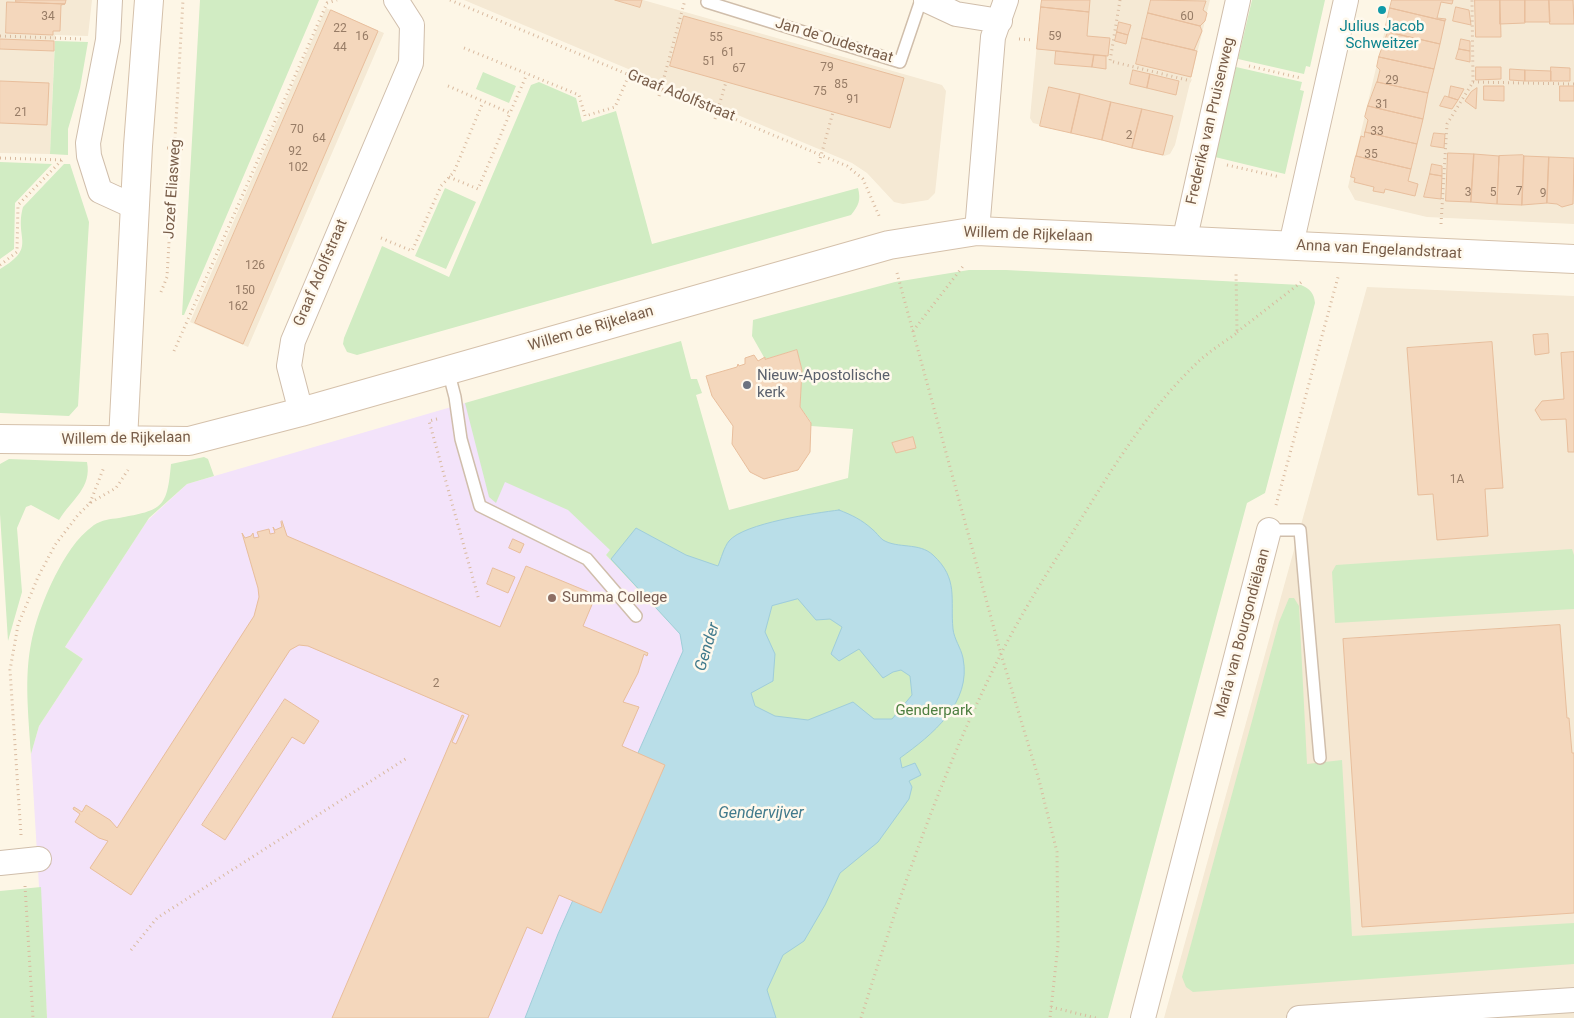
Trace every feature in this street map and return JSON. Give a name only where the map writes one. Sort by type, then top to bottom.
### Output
[{"type":"street","points":[[110,0],[108,40],[90,131],[89,156],[100,191],[135,207]]},
{"type":"street","points":[[123,440],[135,207],[149,0]]},
{"type":"street","name":"Graaf Adolfstraat","points":[[301,412],[289,366],[293,341],[411,63],[412,25],[396,0]]},
{"type":"street","points":[[926,0],[956,14],[1003,10],[993,36],[977,231]]},
{"type":"street","name":"Frederika van Pruisenweg","points":[[1184,242],[1238,0]]},
{"type":"street","points":[[1291,246],[1346,0]]},
{"type":"street","name":"Willem de Rijkelaan","points":[[0,439],[189,440],[301,412],[889,245],[959,232],[977,231],[1184,242]]},
{"type":"street","name":"Anna van Engelandstraat","points":[[1184,242],[1574,259]]},
{"type":"street","name":"Maria van Bourgondiëlaan","points":[[1142,1018],[1270,530]]},
{"type":"street","points":[[1299,1018],[1407,1014],[1574,1000]]},
{"type":"lane","name":"Jan de Oudestraat","points":[[708,0],[707,2],[900,62],[921,0]]},
{"type":"lane","points":[[448,370],[458,413],[461,439],[480,506],[587,559],[636,616]]},
{"type":"lane","points":[[1270,530],[1300,530],[1320,758]]},
{"type":"path","name":"Jozef Eliasweg","points":[[160,294],[168,277],[183,0]]},
{"type":"path","points":[[174,351],[327,4],[337,0]]},
{"type":"path","name":"Graaf Adolfstraat","points":[[450,0],[847,166],[863,179],[882,223]]},
{"type":"path","points":[[659,96],[685,0]]},
{"type":"path","points":[[1120,0],[1110,61],[1197,83]]},
{"type":"path","points":[[1441,225],[1447,124],[1473,82],[1472,0]]},
{"type":"path","points":[[0,36],[83,40]]},
{"type":"path","points":[[464,48],[579,95],[585,116],[615,107],[629,75]]},
{"type":"path","points":[[1244,65],[1309,80]]},
{"type":"path","points":[[450,177],[478,189],[527,74]]},
{"type":"path","points":[[715,119],[726,82]]},
{"type":"path","points":[[1473,82],[1574,84]]},
{"type":"path","points":[[448,86],[510,113]]},
{"type":"path","points":[[381,238],[412,251],[441,186],[454,172],[483,102]]},
{"type":"path","points":[[819,162],[833,112]]},
{"type":"path","points":[[165,148],[186,149]]},
{"type":"path","points":[[0,158],[68,160]]},
{"type":"path","points":[[0,265],[17,252],[18,205],[63,160]]},
{"type":"path","points":[[1221,164],[1286,178]]},
{"type":"path","name":"Maria van Bourgondiëlaan","points":[[1270,530],[1345,248]]},
{"type":"path","points":[[913,332],[964,265]]},
{"type":"path","points":[[861,1018],[898,900],[947,774],[1001,654],[1042,583],[1129,443],[1182,379],[1201,360],[1304,280]]},
{"type":"path","points":[[900,281],[1001,654],[1039,780],[1057,852],[1058,945],[1050,1018]]},
{"type":"path","points":[[1236,281],[1237,333]]},
{"type":"path","points":[[458,413],[429,421],[479,600]]},
{"type":"path","points":[[32,1018],[10,670],[18,625],[38,577],[55,545],[90,503],[116,488],[125,476],[131,459],[123,440]]},
{"type":"path","points":[[130,950],[156,918],[407,758]]},
{"type":"path","points":[[1050,1007],[1096,1018]]},
{"type":"shaded area","points":[[0,0],[92,0],[88,36],[55,35],[50,154],[0,153]]},
{"type":"shaded area","points":[[464,0],[643,0],[942,85],[946,91],[935,193],[928,200],[903,204],[894,202],[867,173],[852,163]]},
{"type":"shaded area","points":[[1041,0],[1210,0],[1175,145],[1170,154],[1164,156],[1033,123],[1030,118]]},
{"type":"shaded area","points":[[1392,0],[1574,0],[1574,224],[1427,217],[1355,200],[1348,187]]},
{"type":"shaded area","points":[[326,8],[384,33],[248,347],[190,322]]},
{"type":"shaded area","points":[[1367,287],[1574,296],[1574,1018],[1164,1018]]},
{"type":"shaded area","name":"Summa College","points":[[465,403],[612,548],[606,555],[680,634],[683,651],[558,935],[525,1018],[47,1018],[31,754],[39,726],[83,659],[65,647],[147,521],[187,484]]},
{"type":"green space","points":[[200,0],[319,0],[184,315],[182,315]]},
{"type":"green space","points":[[1252,0],[1325,0],[1310,67],[1306,66],[1304,74],[1238,59]]},
{"type":"green space","points":[[55,41],[88,42],[80,88],[68,129],[68,155],[50,154]]},
{"type":"green space","points":[[1236,67],[1302,82],[1300,90],[1304,91],[1285,174],[1215,157]]},
{"type":"green space","points":[[483,72],[516,86],[509,103],[476,89]]},
{"type":"green space","points":[[539,82],[576,98],[582,122],[616,111],[652,244],[858,188],[858,205],[851,215],[357,355],[347,352],[343,344],[344,338],[382,246],[449,277],[531,85]]},
{"type":"green space","points":[[0,162],[52,164],[15,203],[14,249],[0,259]]},
{"type":"green space","points":[[64,164],[70,164],[89,222],[78,406],[69,416],[0,413],[0,269],[12,261],[22,248],[21,218],[23,207]]},
{"type":"green space","points":[[445,188],[476,202],[446,269],[415,256]]},
{"type":"green space","name":"Genderpark","points":[[969,270],[1006,270],[1301,285],[1307,288],[1314,297],[1315,303],[1265,493],[1247,503],[1108,1018],[525,1018],[683,651],[680,634],[606,555],[610,550],[568,510],[505,482],[496,503],[489,497],[465,403],[681,341],[691,379],[697,379],[702,393],[696,395],[729,510],[848,478],[853,429],[811,426],[811,422],[800,407],[802,370],[797,350],[765,359],[752,336],[753,320],[895,282]]},
{"type":"green space","points":[[204,457],[208,459],[214,476],[187,484],[149,518],[65,647],[83,659],[39,726],[31,754],[27,683],[31,643],[44,600],[63,562],[76,542],[94,525],[106,520],[145,512],[154,509],[160,504],[167,490],[171,464]]},
{"type":"green space","points":[[9,459],[87,462],[88,471],[87,479],[80,493],[59,520],[31,505],[26,507],[17,528],[22,592],[8,641],[0,514],[0,464]]},
{"type":"green space","points":[[1572,549],[1574,555],[1574,609],[1335,623],[1332,572],[1336,565]]},
{"type":"green space","points":[[1289,598],[1294,598],[1299,606],[1307,764],[1342,760],[1352,936],[1574,923],[1574,964],[1193,992],[1186,987],[1182,977],[1279,622]]},
{"type":"green space","points":[[41,887],[47,1018],[0,1018],[0,891]]},
{"type":"water","name":"Gendervijver","points":[[839,510],[864,523],[883,540],[889,543],[921,548],[933,555],[941,564],[947,572],[952,590],[953,629],[963,658],[964,674],[961,689],[947,716],[925,739],[900,758],[902,768],[915,763],[921,775],[909,781],[912,787],[909,799],[878,842],[840,873],[825,905],[804,941],[783,955],[767,990],[776,1018],[525,1018],[558,934],[683,651],[680,634],[611,559],[636,528],[686,555],[718,566],[729,541],[749,529],[798,516]],"holes":[[[798,599],[816,620],[830,619],[842,627],[831,654],[839,661],[859,649],[883,678],[901,670],[910,676],[912,695],[892,719],[874,719],[853,702],[808,720],[775,716],[755,706],[751,693],[773,681],[775,654],[765,632],[772,606]]]},
{"type":"building","points":[[16,0],[66,0],[65,4],[16,2]]},
{"type":"building","points":[[615,0],[642,0],[640,7]]},
{"type":"building","points":[[1042,0],[1090,0],[1089,12],[1041,7]]},
{"type":"building","points":[[1151,0],[1206,1],[1203,10],[1207,13],[1205,21],[1200,26],[1148,13]]},
{"type":"building","points":[[1392,0],[1453,0],[1452,4],[1441,2],[1437,18],[1446,19],[1445,21],[1390,8]]},
{"type":"building","points":[[1475,0],[1500,0],[1501,37],[1476,37]]},
{"type":"building","points":[[1500,0],[1525,0],[1525,23],[1500,24]]},
{"type":"building","points":[[1525,0],[1549,0],[1550,22],[1525,22]]},
{"type":"building","points":[[1549,0],[1573,0],[1574,24],[1550,24]]},
{"type":"building","points":[[7,2],[65,4],[61,5],[60,31],[53,31],[53,35],[6,33]]},
{"type":"building","points":[[1041,7],[1089,12],[1087,36],[1110,38],[1108,56],[1037,49]]},
{"type":"building","points":[[1456,7],[1469,10],[1471,25],[1453,21]]},
{"type":"building","points":[[1390,8],[1445,21],[1440,44],[1388,32],[1390,27],[1386,26]]},
{"type":"building","points":[[331,10],[378,31],[243,344],[195,323]]},
{"type":"building","points":[[1148,13],[1200,26],[1202,31],[1194,50],[1142,38]]},
{"type":"building","points":[[684,16],[904,78],[890,128],[670,66]]},
{"type":"building","points":[[1119,22],[1131,25],[1128,35],[1117,32]]},
{"type":"building","points":[[1117,32],[1128,35],[1126,44],[1115,41]]},
{"type":"building","points":[[1388,32],[1440,44],[1434,69],[1379,57]]},
{"type":"building","points":[[1142,38],[1197,51],[1191,77],[1136,64]]},
{"type":"building","points":[[0,39],[54,41],[54,51],[0,49]]},
{"type":"building","points":[[1461,39],[1470,41],[1470,51],[1459,49]]},
{"type":"building","points":[[1459,49],[1470,51],[1470,62],[1456,59]]},
{"type":"building","points":[[1056,51],[1094,55],[1092,67],[1055,64]]},
{"type":"building","points":[[1094,55],[1106,56],[1106,69],[1092,67]]},
{"type":"building","points":[[1379,57],[1434,69],[1428,93],[1377,82],[1380,70],[1377,67]]},
{"type":"building","points":[[1476,67],[1501,67],[1501,79],[1476,80]]},
{"type":"building","points":[[1551,67],[1570,68],[1570,81],[1551,81]]},
{"type":"building","points":[[1510,69],[1525,70],[1525,81],[1510,80]]},
{"type":"building","points":[[1133,70],[1150,74],[1147,88],[1130,84]]},
{"type":"building","points":[[1525,70],[1551,71],[1551,81],[1525,81]]},
{"type":"building","points":[[1150,74],[1179,81],[1176,95],[1147,88]]},
{"type":"building","points":[[0,81],[49,83],[47,125],[0,123]]},
{"type":"building","points":[[1377,82],[1428,93],[1423,119],[1368,106]]},
{"type":"building","points":[[1451,86],[1464,89],[1458,100],[1449,97]]},
{"type":"building","points":[[1484,86],[1504,86],[1504,101],[1484,100]]},
{"type":"building","points":[[1560,86],[1574,86],[1574,101],[1560,101]]},
{"type":"building","points":[[1049,87],[1080,94],[1071,133],[1040,126]]},
{"type":"building","points":[[1477,88],[1476,109],[1465,101],[1471,92]]},
{"type":"building","points":[[1080,94],[1111,102],[1102,140],[1071,133]]},
{"type":"building","points":[[1445,96],[1458,100],[1452,109],[1440,106]]},
{"type":"building","points":[[1111,102],[1142,109],[1132,148],[1102,140]]},
{"type":"building","points":[[1368,106],[1423,119],[1417,144],[1365,132],[1368,120],[1365,117]]},
{"type":"building","points":[[1142,109],[1173,116],[1163,155],[1132,148]]},
{"type":"building","points":[[1365,132],[1417,144],[1411,169],[1356,156],[1361,136],[1364,137]]},
{"type":"building","points":[[1434,133],[1445,134],[1444,148],[1431,146]]},
{"type":"building","points":[[1448,153],[1474,154],[1471,202],[1446,201]]},
{"type":"building","points":[[1474,154],[1499,156],[1497,204],[1471,202]]},
{"type":"building","points":[[1523,155],[1522,205],[1497,204],[1499,156]]},
{"type":"building","points":[[1356,156],[1411,169],[1408,181],[1418,184],[1415,196],[1385,189],[1384,193],[1373,191],[1374,187],[1354,182],[1355,178],[1351,177]]},
{"type":"building","points":[[1524,156],[1549,157],[1547,203],[1522,205]]},
{"type":"building","points":[[1549,157],[1574,158],[1573,204],[1562,207],[1557,204],[1547,203]]},
{"type":"building","points":[[1432,164],[1442,166],[1442,176],[1430,174]]},
{"type":"building","points":[[1430,174],[1442,176],[1441,199],[1424,197]]},
{"type":"building","points":[[1548,334],[1549,353],[1535,355],[1533,335]]},
{"type":"building","points":[[1492,342],[1503,488],[1485,489],[1488,536],[1437,540],[1433,494],[1418,495],[1407,348]]},
{"type":"building","points":[[797,350],[802,370],[800,407],[811,423],[810,452],[798,470],[764,479],[750,472],[732,444],[733,426],[712,396],[706,376],[737,367],[738,364],[739,366],[745,364],[745,358],[754,355],[758,361],[765,357],[765,359]]},
{"type":"building","points":[[1574,352],[1574,452],[1568,452],[1566,419],[1541,420],[1535,410],[1542,401],[1564,399],[1561,353]]},
{"type":"building","points":[[913,437],[916,448],[896,453],[892,443]]},
{"type":"building","points":[[282,521],[287,536],[500,627],[526,566],[596,595],[583,626],[648,653],[647,656],[644,654],[638,673],[623,702],[639,707],[622,746],[665,765],[601,913],[559,895],[542,934],[527,927],[488,1018],[332,1018],[462,715],[464,716],[452,742],[456,744],[469,715],[308,646],[299,645],[290,650],[131,895],[90,868],[108,841],[99,838],[75,822],[80,814],[73,809],[74,807],[82,812],[86,805],[110,820],[117,828],[254,616],[259,597],[258,588],[242,533],[245,538],[253,533],[254,538],[259,537],[257,532],[269,529],[270,534],[275,533],[273,527],[275,530],[282,527]]},
{"type":"building","points":[[513,539],[524,544],[520,553],[509,548]]},
{"type":"building","points":[[493,568],[515,577],[508,593],[487,584]]},
{"type":"building","points":[[1560,625],[1567,718],[1569,718],[1572,753],[1574,753],[1574,913],[1362,927],[1343,639]]},
{"type":"building","points":[[285,699],[319,721],[304,744],[292,737],[225,840],[202,825]]},
{"type":"place","name":"Julius Jacob Schweitzer","points":[[1382,10]]},
{"type":"place","name":"Nieuw-Apostolische kerk","points":[[747,385]]},
{"type":"place","name":"Summa College","points":[[552,598]]},
{"type":"water label","name":"Gender","points":[[708,647]]}]
